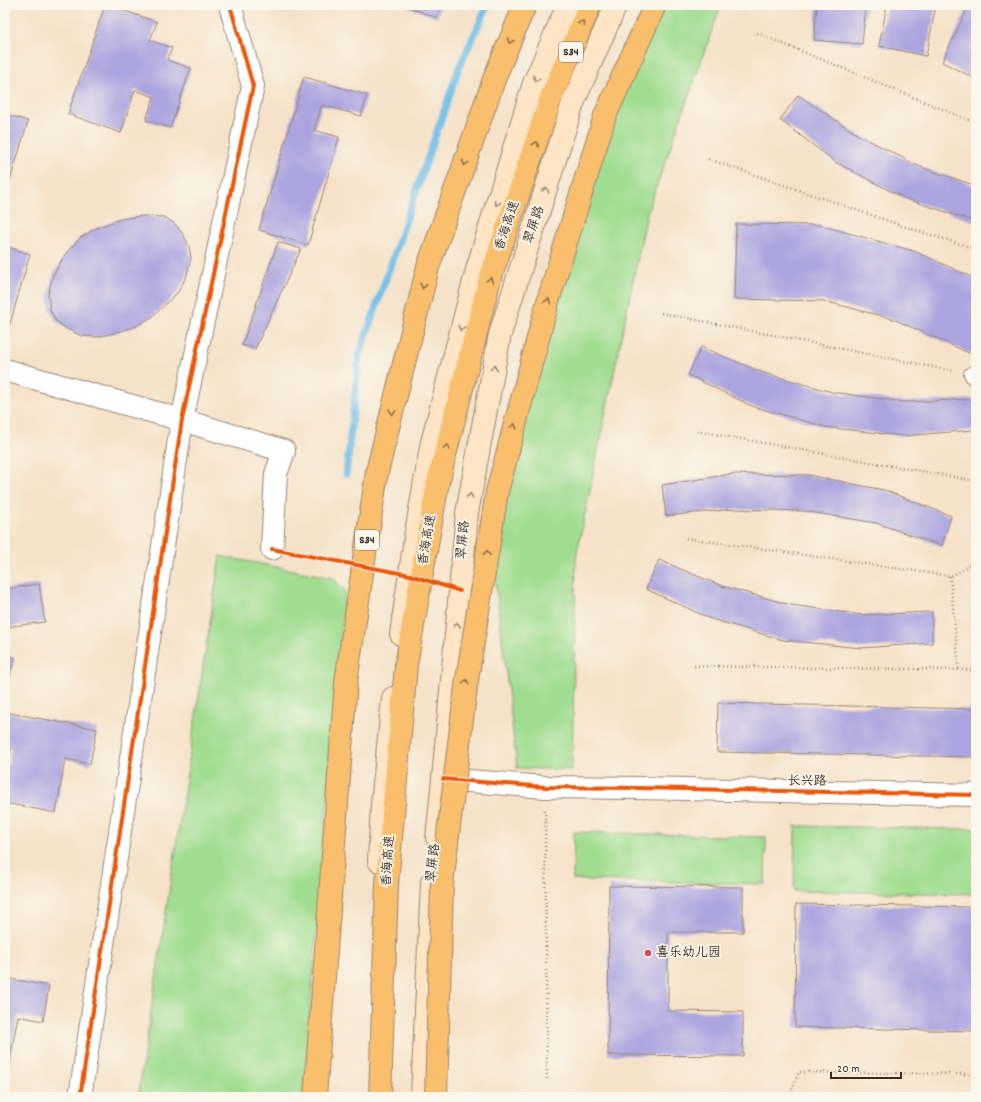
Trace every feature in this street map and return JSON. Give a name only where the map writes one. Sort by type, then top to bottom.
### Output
[{"type":"highway","name":"S34","points":[[315,1097],[346,682],[378,472],[428,267],[496,74],[524,5]]},
{"type":"highway","name":"香海高速","points":[[380,1097],[387,884],[406,665],[438,482],[489,282],[551,98],[590,5]]},
{"type":"highway","points":[[436,1097],[442,884],[466,686],[496,492],[548,301],[605,116],[655,5]]},
{"type":"main road","points":[[370,1097],[382,804],[396,665],[416,532],[431,450],[478,266],[534,83],[568,5]]},
{"type":"main road","name":"翠屏路","points":[[422,1097],[431,887],[443,779],[467,513],[500,334],[573,103],[616,5]]},
{"type":"street","points":[[80,1097],[182,420],[253,86],[230,5]]},
{"type":"street","points":[[5,370],[182,420],[284,451],[276,474],[272,549]]},
{"type":"street","name":"长兴路","points":[[443,779],[545,787],[976,795]]},
{"type":"path","points":[[757,33],[976,123]]},
{"type":"path","points":[[708,159],[976,249]]},
{"type":"path","points":[[660,312],[974,378]]},
{"type":"path","points":[[697,432],[976,481]]},
{"type":"path","points":[[686,538],[950,576],[962,571],[976,556]]},
{"type":"path","points":[[950,576],[959,670]]},
{"type":"path","points":[[694,666],[976,670]]},
{"type":"path","points":[[545,787],[547,1080]]},
{"type":"path","points":[[789,1097],[799,1072],[976,1074]]},
{"type":"green space","points":[[650,5],[721,5],[647,213],[576,557],[572,770],[517,768],[488,517]]},
{"type":"green space","points":[[220,556],[333,578],[345,590],[303,1097],[138,1097]]},
{"type":"green space","points":[[795,826],[976,829],[976,894],[794,891]]},
{"type":"green space","points":[[574,832],[766,837],[765,884],[573,880]]},
{"type":"building","points":[[105,5],[157,22],[150,40],[172,48],[167,60],[191,68],[170,128],[146,120],[154,97],[135,90],[121,133],[68,114]]},
{"type":"building","points":[[403,5],[441,5],[437,18]]},
{"type":"building","points":[[817,5],[866,5],[862,44],[814,40]]},
{"type":"building","points":[[887,5],[936,5],[926,56],[879,46]]},
{"type":"building","points":[[967,9],[976,14],[976,79],[942,62]]},
{"type":"building","points":[[304,77],[367,95],[361,116],[322,105],[314,130],[339,137],[308,245],[259,230]]},
{"type":"building","points":[[798,95],[855,133],[918,166],[976,186],[976,222],[904,198],[837,163],[780,120]]},
{"type":"building","points":[[5,114],[28,121],[5,198]]},
{"type":"building","points":[[142,216],[164,217],[175,224],[183,234],[189,246],[191,257],[187,275],[178,292],[152,317],[134,327],[114,333],[97,337],[82,336],[67,329],[56,321],[50,310],[48,294],[53,275],[66,253],[80,238],[96,228],[120,219]]},
{"type":"building","points":[[736,224],[819,225],[914,251],[976,279],[976,356],[893,319],[824,301],[734,299]]},
{"type":"building","points":[[278,242],[301,249],[255,349],[242,345]]},
{"type":"building","points":[[5,246],[30,254],[10,324],[5,323]]},
{"type":"building","points":[[701,347],[764,373],[832,392],[904,402],[974,399],[974,430],[903,436],[825,427],[752,406],[688,375]]},
{"type":"building","points":[[732,474],[808,475],[884,490],[951,516],[942,546],[876,523],[804,511],[734,509],[666,516],[662,485]]},
{"type":"building","points":[[659,560],[722,586],[791,605],[863,615],[932,612],[932,643],[861,648],[783,640],[711,619],[646,589]]},
{"type":"building","points":[[39,584],[45,622],[5,627],[5,589]]},
{"type":"building","points":[[5,655],[15,658],[5,691]]},
{"type":"building","points":[[718,703],[976,709],[976,757],[717,752]]},
{"type":"building","points":[[5,712],[97,729],[90,764],[65,759],[56,813],[5,803],[5,784],[11,749],[5,748]]},
{"type":"building","points":[[609,886],[743,887],[743,932],[668,932],[668,1011],[743,1012],[743,1056],[608,1055]]},
{"type":"building","points":[[796,904],[976,907],[976,1031],[795,1027]]},
{"type":"building","points":[[5,978],[49,986],[43,1021],[18,1016],[8,1070],[5,1069]]},
{"type":"waterway","points":[[346,474],[359,356],[460,65],[488,5]]},
{"type":"cycle path","points":[[80,1097],[182,420],[253,86],[230,5]]},
{"type":"cycle path","points":[[272,549],[410,575],[460,591]]},
{"type":"cycle path","points":[[443,779],[545,787],[976,795]]},
{"type":"place","name":"喜乐幼儿园","points":[[648,953]]}]
